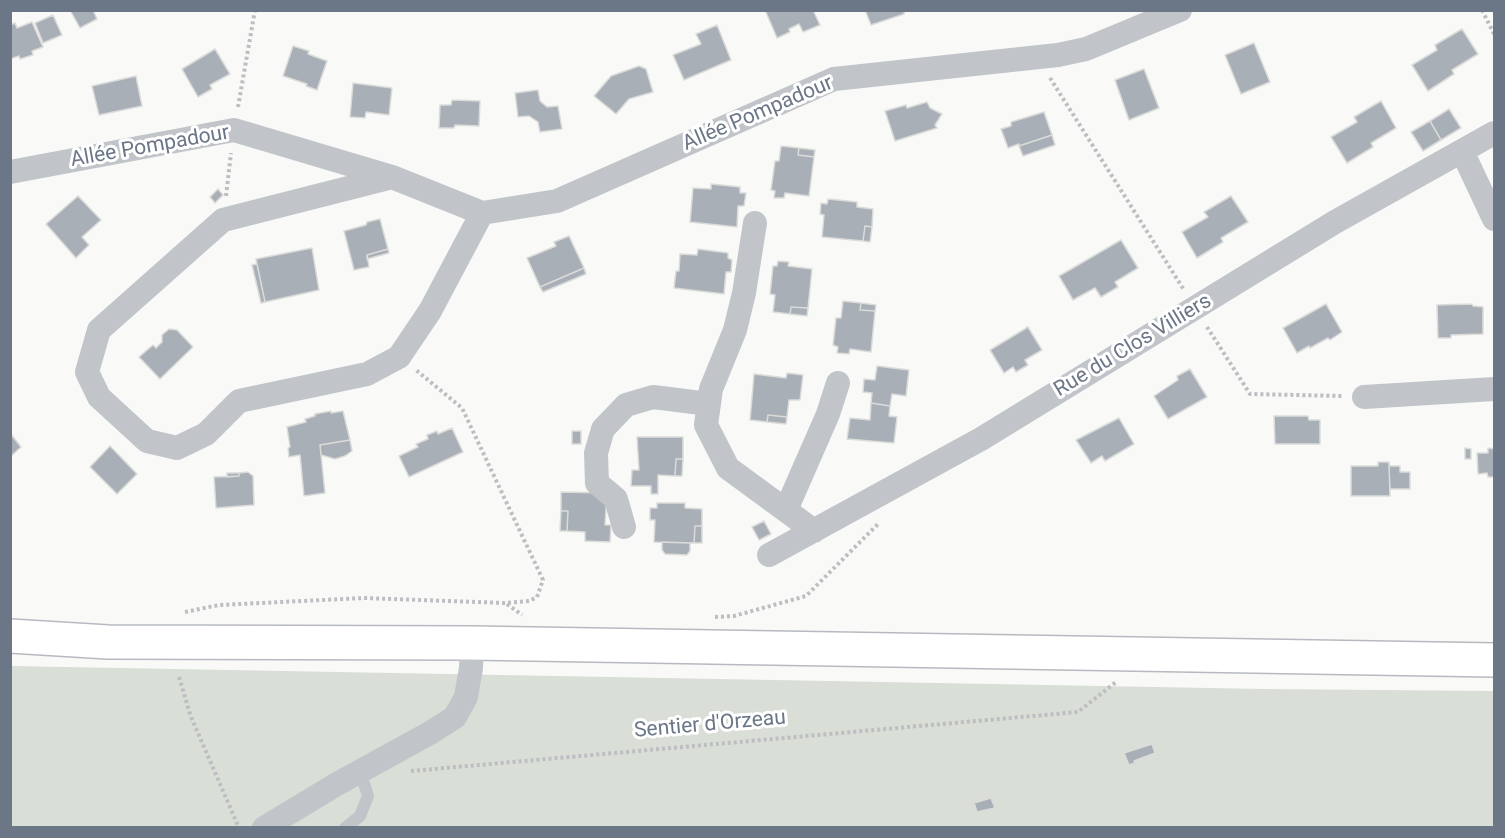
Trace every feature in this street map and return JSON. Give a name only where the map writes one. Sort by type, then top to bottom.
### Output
[{"type":"main road","points":[[10,636],[108,642],[472,643],[1494,660]]},
{"type":"street","name":"Allée Pompadour","points":[[10,172],[234,130],[392,177],[482,213],[556,201],[834,79],[1086,50],[1180,10]]},
{"type":"street","name":"Rue du Clos Villiers","points":[[769,555],[981,439],[1335,222],[1494,133]]},
{"type":"street","points":[[1462,151],[1494,219]]},
{"type":"street","points":[[392,177],[223,220],[99,330],[87,372],[99,397],[147,441],[177,448],[206,434],[239,402],[367,374],[399,357],[430,311],[482,213]]},
{"type":"street","points":[[755,223],[744,293],[735,330],[711,389],[706,425],[728,468],[814,531]]},
{"type":"street","points":[[786,510],[828,414],[838,383]]},
{"type":"street","points":[[1364,397],[1494,390]]},
{"type":"street","points":[[624,527],[616,499],[597,483],[596,453],[603,429],[626,405],[653,397],[709,404]]},
{"type":"street","points":[[264,828],[454,717],[466,697],[472,643]]},
{"type":"lane","points":[[345,828],[360,816],[368,796],[360,771]]},
{"type":"path","points":[[1482,10],[1494,34]]},
{"type":"path","points":[[1045,56],[1050,79],[1250,394],[1364,397]]},
{"type":"path","points":[[187,612],[219,605],[364,598],[505,603],[529,602],[537,597],[543,580],[462,408],[399,357]]},
{"type":"path","points":[[712,617],[734,616],[806,596],[880,522]]},
{"type":"path","points":[[505,603],[520,615],[532,616]]},
{"type":"path","points":[[179,676],[191,717],[239,828]]},
{"type":"path","name":"Sentier d'Orzeau","points":[[406,771],[1078,712],[1118,680]]},
{"type":"shaded area","points":[[11,666],[1264,689],[1494,691],[1494,827],[11,828]]},
{"type":"building","points":[[70,10],[93,10],[97,19],[80,28]]},
{"type":"building","points":[[765,10],[813,10],[820,25],[803,32],[799,24],[789,29],[790,32],[777,38]]},
{"type":"building","points":[[865,10],[908,10],[904,14],[871,25]]},
{"type":"building","points":[[53,15],[62,35],[43,43],[35,23]]},
{"type":"building","points":[[32,22],[43,47],[32,51],[33,55],[10,59],[10,25],[15,23],[17,28]]},
{"type":"building","points":[[717,25],[731,60],[684,80],[673,55],[701,44],[696,34]]},
{"type":"building","points":[[1462,29],[1478,54],[1452,70],[1454,74],[1428,91],[1412,65],[1437,50],[1435,45]]},
{"type":"building","points":[[1254,43],[1270,82],[1241,94],[1225,55]]},
{"type":"building","points":[[293,46],[309,51],[308,54],[327,61],[317,90],[283,76]]},
{"type":"building","points":[[215,49],[230,74],[210,85],[212,89],[198,97],[182,69]]},
{"type":"building","points":[[639,66],[646,69],[653,92],[629,99],[616,114],[594,96],[611,76]]},
{"type":"building","points":[[1144,69],[1159,108],[1129,120],[1115,80]]},
{"type":"building","points":[[136,76],[142,106],[99,115],[92,86]]},
{"type":"building","points":[[353,83],[392,88],[389,115],[366,112],[365,118],[350,117]]},
{"type":"building","points":[[538,90],[540,101],[547,107],[558,106],[562,129],[540,132],[538,122],[529,116],[518,117],[515,93]]},
{"type":"building","points":[[452,100],[480,101],[479,126],[455,125],[454,128],[439,128],[440,105],[451,105]]},
{"type":"building","points":[[1381,101],[1396,128],[1371,143],[1373,147],[1347,163],[1331,137],[1357,122],[1354,117]]},
{"type":"building","points":[[927,102],[930,108],[942,114],[935,125],[937,128],[895,141],[885,111]]},
{"type":"building","points":[[1449,109],[1461,128],[1441,140],[1430,121]]},
{"type":"building","points":[[1044,112],[1052,135],[1008,148],[1001,129],[1011,126],[1011,122]]},
{"type":"building","points":[[1430,121],[1441,140],[1423,151],[1411,132]]},
{"type":"building","points":[[1052,135],[1055,145],[1023,156],[1019,146]]},
{"type":"building","points":[[781,146],[799,148],[798,155],[814,157],[809,196],[785,193],[784,198],[774,198],[775,191],[771,190],[775,161],[779,161]]},
{"type":"building","points":[[799,148],[815,150],[814,157],[798,155]]},
{"type":"building","points":[[711,184],[740,187],[740,193],[746,193],[744,206],[738,206],[737,227],[690,222],[693,188],[711,189]]},
{"type":"building","points":[[218,189],[223,195],[215,203],[210,197]]},
{"type":"building","points":[[78,196],[101,220],[82,237],[89,245],[76,258],[46,224]]},
{"type":"building","points":[[1231,196],[1248,222],[1221,238],[1223,242],[1197,258],[1182,232],[1208,217],[1204,212]]},
{"type":"building","points":[[828,199],[857,202],[857,207],[873,209],[872,227],[865,226],[863,241],[822,237],[824,215],[820,214],[821,203],[827,204]]},
{"type":"building","points":[[380,219],[388,249],[367,255],[369,267],[354,270],[344,231]]},
{"type":"building","points":[[865,226],[872,227],[870,242],[863,241]]},
{"type":"building","points":[[569,236],[584,268],[540,287],[527,258],[556,246],[554,242]]},
{"type":"building","points":[[1121,240],[1138,268],[1115,282],[1118,287],[1101,297],[1095,288],[1073,300],[1059,276]]},
{"type":"building","points":[[312,248],[319,290],[265,302],[256,259]]},
{"type":"building","points":[[388,249],[389,253],[367,259],[367,255]]},
{"type":"building","points":[[698,249],[728,253],[728,258],[732,260],[731,272],[726,272],[724,294],[674,288],[676,271],[679,271],[680,254],[697,255]]},
{"type":"building","points":[[778,261],[789,262],[788,266],[812,269],[808,308],[791,307],[790,314],[773,312],[775,295],[770,294],[773,266],[777,266]]},
{"type":"building","points":[[257,264],[265,302],[261,303],[252,265]]},
{"type":"building","points":[[584,268],[586,274],[543,292],[540,287]]},
{"type":"building","points":[[843,301],[861,303],[860,310],[875,311],[871,352],[850,349],[849,354],[837,353],[838,347],[833,345],[836,318],[841,318]]},
{"type":"building","points":[[861,303],[876,305],[875,311],[860,310]]},
{"type":"building","points":[[1326,304],[1342,332],[1330,340],[1328,338],[1297,353],[1283,328]]},
{"type":"building","points":[[1472,304],[1483,307],[1483,334],[1451,335],[1451,338],[1438,338],[1437,305]]},
{"type":"building","points":[[791,307],[808,308],[807,316],[790,314]]},
{"type":"building","points":[[1028,327],[1042,350],[1025,360],[1028,365],[1016,372],[1013,367],[1004,373],[990,350]]},
{"type":"building","points":[[169,329],[177,330],[193,347],[160,379],[139,357],[153,345],[156,348],[162,342],[162,335]]},
{"type":"building","points":[[877,366],[909,370],[906,396],[892,394],[890,406],[871,403],[872,393],[863,392],[864,379],[875,380]]},
{"type":"building","points":[[1190,369],[1207,397],[1168,419],[1154,396],[1178,380],[1177,376]]},
{"type":"building","points":[[787,373],[803,375],[800,400],[789,400],[787,417],[768,415],[767,422],[750,420],[754,374],[786,378]]},
{"type":"building","points":[[871,403],[890,406],[889,416],[897,417],[894,443],[847,439],[850,418],[870,420]]},
{"type":"building","points":[[331,411],[331,413],[343,411],[350,440],[320,445],[325,493],[304,496],[300,455],[289,457],[287,427],[306,422],[305,419],[315,414]]},
{"type":"building","points":[[768,415],[787,417],[786,424],[767,422]]},
{"type":"building","points":[[1274,416],[1308,416],[1309,420],[1320,420],[1320,444],[1275,444]]},
{"type":"building","points":[[1119,418],[1134,444],[1105,461],[1102,456],[1091,463],[1076,440]]},
{"type":"building","points":[[452,428],[463,452],[409,477],[399,456],[418,447],[416,444],[428,439],[427,435],[437,431],[438,434]]},
{"type":"building","points":[[572,431],[581,431],[581,444],[572,444]]},
{"type":"building","points":[[10,433],[21,447],[10,457]]},
{"type":"building","points":[[637,437],[683,437],[683,459],[676,459],[675,476],[658,475],[658,494],[651,494],[651,486],[631,486],[632,470],[639,470]]},
{"type":"building","points":[[350,440],[352,451],[345,456],[335,459],[321,455],[320,445]]},
{"type":"building","points":[[110,446],[137,474],[117,494],[90,467]]},
{"type":"building","points":[[1465,448],[1471,449],[1471,459],[1465,459]]},
{"type":"building","points":[[1488,448],[1494,449],[1494,477],[1488,477],[1487,473],[1478,474],[1477,453],[1488,453]]},
{"type":"building","points":[[676,459],[683,459],[682,476],[675,476]]},
{"type":"building","points":[[1378,462],[1389,462],[1390,496],[1351,496],[1351,466],[1378,466]]},
{"type":"building","points":[[1389,466],[1400,466],[1400,472],[1410,472],[1410,489],[1390,489]]},
{"type":"building","points":[[248,472],[253,476],[254,505],[216,508],[214,477],[239,476],[239,473]]},
{"type":"building","points":[[227,473],[239,473],[239,476],[227,477]]},
{"type":"building","points":[[561,492],[607,493],[605,525],[611,525],[610,542],[585,541],[585,532],[567,531],[568,511],[561,511]]},
{"type":"building","points":[[657,503],[685,503],[685,508],[702,509],[702,526],[695,526],[694,543],[654,542],[655,520],[650,520],[650,508],[657,508]]},
{"type":"building","points":[[561,511],[568,511],[567,531],[560,531]]},
{"type":"building","points":[[764,521],[771,534],[759,540],[752,527]]},
{"type":"building","points":[[695,526],[702,526],[702,543],[694,543]]},
{"type":"building","points":[[662,542],[690,543],[690,551],[687,555],[665,554],[662,550]]},
{"type":"building","points":[[1152,744],[1155,753],[1129,765],[1124,753]]},
{"type":"building","points":[[991,798],[995,808],[977,812],[974,803]]}]
